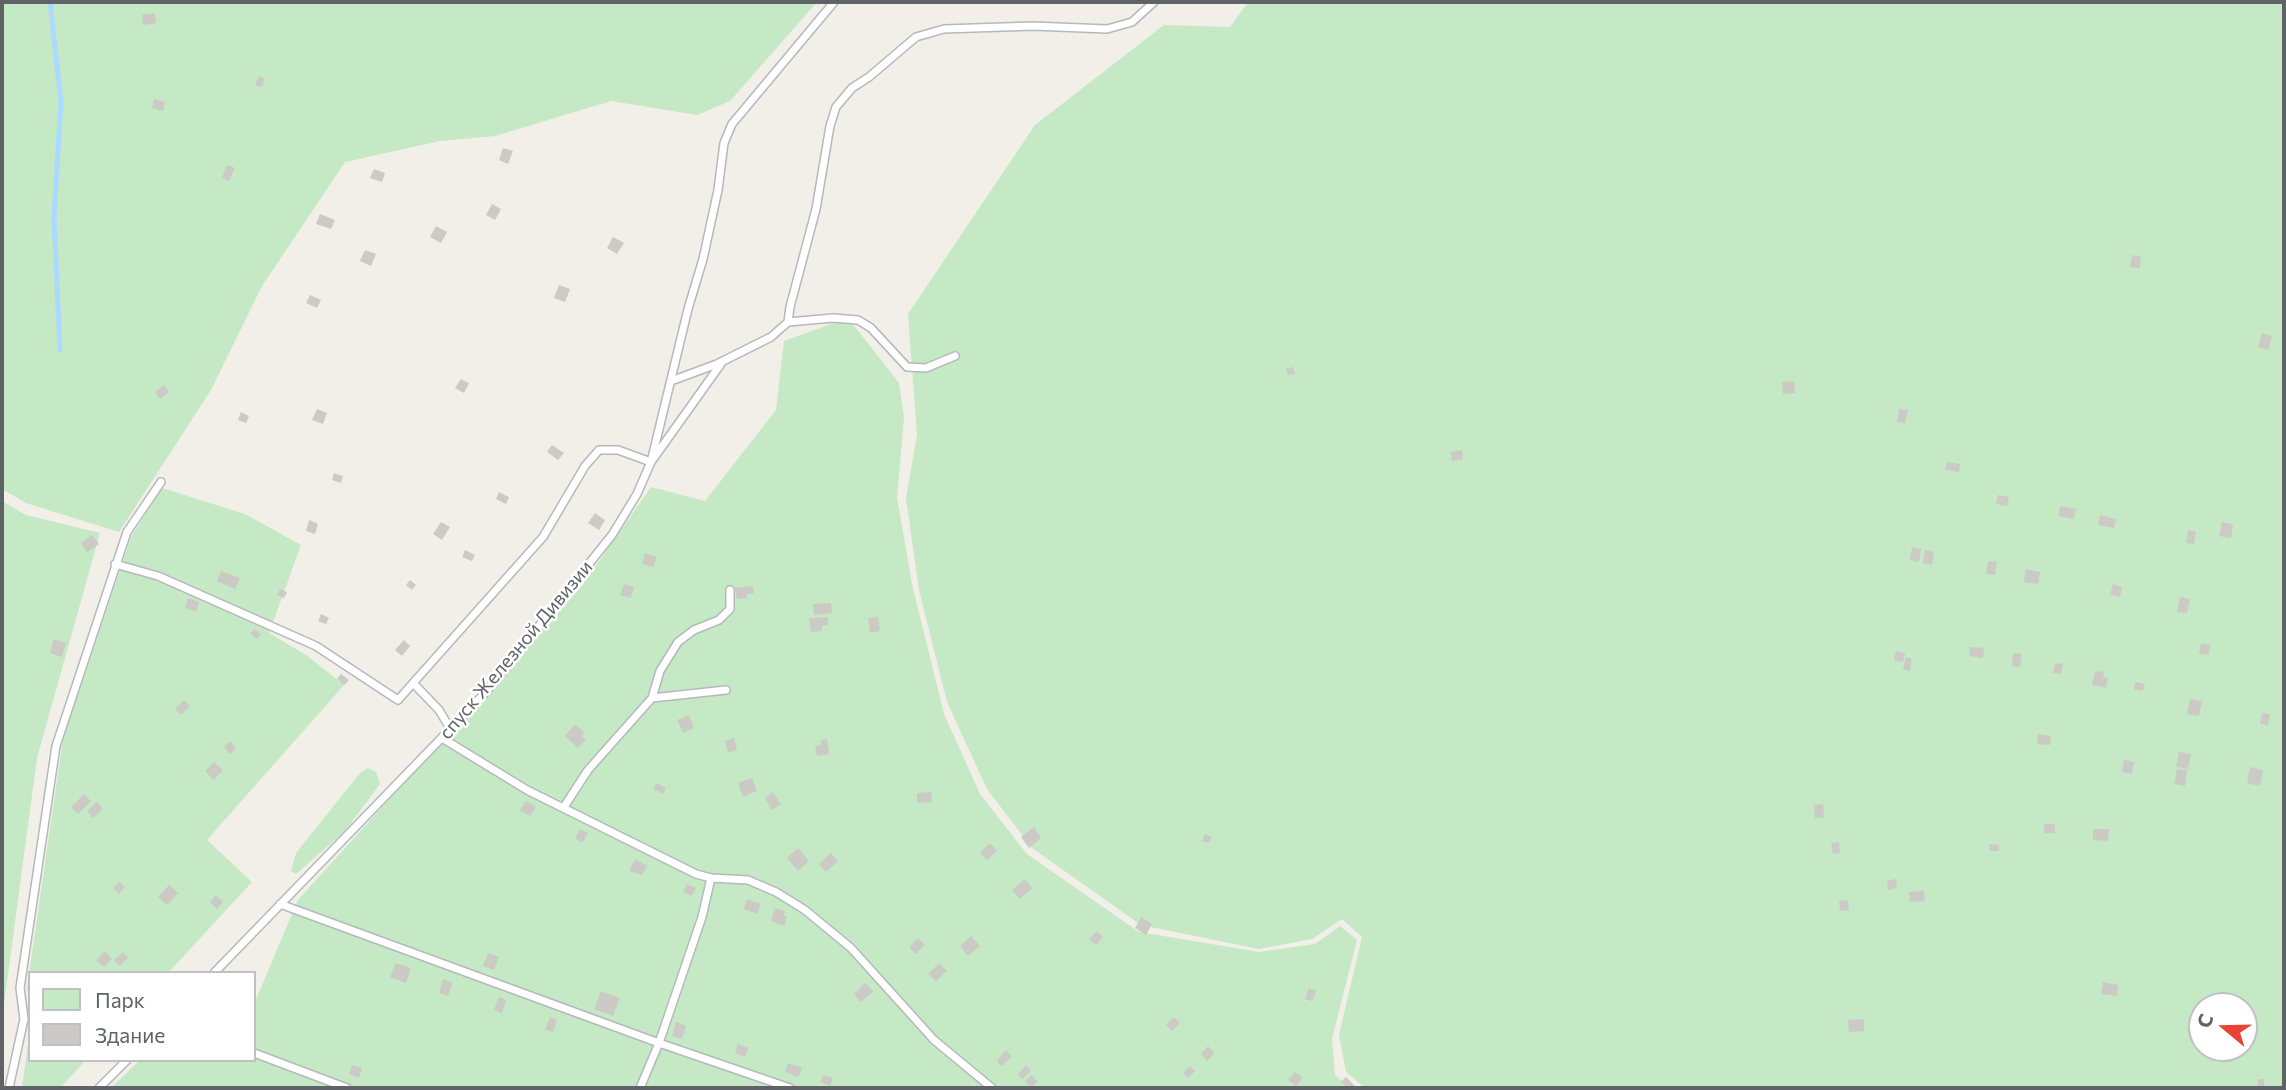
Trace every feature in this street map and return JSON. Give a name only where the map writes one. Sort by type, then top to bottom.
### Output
[{"type":"lane","name":"спуск Железной Дивизии","points":[[216,971],[486,692],[612,535],[637,494],[651,462],[718,190],[724,144],[732,124],[834,2]]},
{"type":"lane","points":[[788,323],[816,209],[830,126],[836,107],[852,88],[916,37],[944,29],[1033,26],[1107,29],[1132,22],[1154,2]]},
{"type":"lane","points":[[671,381],[723,361],[771,337],[788,323],[833,318],[858,320],[871,328],[907,367],[926,368],[955,356]]},
{"type":"lane","points":[[115,564],[158,576],[316,646],[398,700],[543,537],[585,466],[599,450],[618,450],[651,462],[723,361]]},
{"type":"lane","points":[[9,1088],[24,1019],[20,988],[56,746],[127,532],[162,482]]},
{"type":"lane","points":[[564,807],[588,769],[652,698],[660,671],[678,642],[694,631],[719,620],[730,609],[730,590]]},
{"type":"lane","points":[[414,684],[439,710],[451,730]]},
{"type":"lane","points":[[652,698],[726,690]]},
{"type":"lane","points":[[442,738],[527,790],[696,874],[710,878],[748,880],[776,892],[805,910],[851,948],[934,1040],[992,1088]]},
{"type":"lane","points":[[640,1088],[659,1043],[702,917],[710,878]]},
{"type":"lane","points":[[280,904],[659,1043],[790,1088]]},
{"type":"lane","points":[[256,1054],[347,1088]]},
{"type":"lane","points":[[99,1088],[125,1062]]},
{"type":"green space","points":[[2,2],[817,2],[730,101],[697,115],[611,101],[495,136],[440,141],[345,162],[262,286],[211,390],[119,532],[26,503],[2,489]]},
{"type":"green space","points":[[1248,2],[2284,2],[2284,1088],[1365,1088],[1346,1072],[1339,1035],[1362,937],[1342,919],[1312,939],[1259,949],[1141,925],[1032,848],[987,789],[947,702],[919,590],[906,498],[917,435],[908,314],[1035,125],[1164,25],[1230,27]]},
{"type":"green space","points":[[848,318],[899,383],[904,417],[897,498],[912,584],[944,714],[980,794],[1027,854],[1139,932],[1259,952],[1315,944],[1340,926],[1357,940],[1332,1039],[1335,1075],[1351,1088],[111,1088],[138,1062],[256,1062],[256,999],[298,900],[581,587],[651,487],[705,501],[776,410],[784,341]]},
{"type":"green space","points":[[162,488],[245,514],[301,545],[269,633],[306,655],[344,685],[207,840],[252,882],[170,971],[29,971],[63,739],[131,537]]},
{"type":"green space","points":[[2,501],[26,515],[100,533],[37,758],[2,1019]]},
{"type":"green space","points":[[368,768],[376,772],[380,784],[345,831],[296,874],[291,871],[296,853],[360,773]]},
{"type":"green space","points":[[28,1044],[28,1062],[84,1062],[60,1088],[22,1088]]},
{"type":"building","points":[[155,13],[156,23],[143,25],[142,15]]},
{"type":"building","points":[[259,76],[265,79],[261,87],[255,85]]},
{"type":"building","points":[[154,99],[165,102],[163,111],[152,108]]},
{"type":"building","points":[[503,148],[513,151],[508,164],[499,160]]},
{"type":"building","points":[[227,165],[235,168],[229,181],[222,178]]},
{"type":"building","points":[[374,169],[385,173],[382,182],[370,178]]},
{"type":"building","points":[[492,204],[501,209],[495,220],[486,215]]},
{"type":"building","points":[[320,214],[335,220],[331,229],[316,224]]},
{"type":"building","points":[[436,226],[447,232],[441,243],[430,237]]},
{"type":"building","points":[[613,237],[624,243],[617,254],[607,248]]},
{"type":"building","points":[[365,250],[376,254],[371,266],[360,261]]},
{"type":"building","points":[[2132,255],[2141,257],[2140,268],[2130,267]]},
{"type":"building","points":[[559,285],[570,289],[565,302],[554,298]]},
{"type":"building","points":[[310,295],[321,300],[317,308],[306,303]]},
{"type":"building","points":[[2262,333],[2272,336],[2268,350],[2258,347]]},
{"type":"building","points":[[1293,367],[1295,374],[1288,375],[1286,369]]},
{"type":"building","points":[[461,379],[469,383],[464,393],[455,388]]},
{"type":"building","points":[[1794,381],[1795,393],[1783,394],[1782,382]]},
{"type":"building","points":[[164,385],[169,392],[160,399],[155,392]]},
{"type":"building","points":[[317,409],[327,413],[323,424],[312,420]]},
{"type":"building","points":[[1899,409],[1908,410],[1905,423],[1897,422]]},
{"type":"building","points":[[241,412],[249,416],[246,423],[238,420]]},
{"type":"building","points":[[552,445],[564,453],[558,460],[547,452]]},
{"type":"building","points":[[1462,450],[1463,459],[1452,461],[1451,452]]},
{"type":"building","points":[[1947,462],[1960,464],[1959,472],[1945,470]]},
{"type":"building","points":[[334,473],[343,476],[341,483],[332,480]]},
{"type":"building","points":[[499,492],[509,497],[506,504],[496,499]]},
{"type":"building","points":[[1998,495],[2009,497],[2007,506],[1996,504]]},
{"type":"building","points":[[2060,506],[2076,509],[2074,519],[2058,516]]},
{"type":"building","points":[[595,513],[605,520],[599,530],[588,523]]},
{"type":"building","points":[[2100,515],[2116,519],[2114,528],[2098,525]]},
{"type":"building","points":[[309,520],[318,524],[315,534],[306,531]]},
{"type":"building","points":[[441,522],[450,527],[442,540],[433,534]]},
{"type":"building","points":[[2222,522],[2233,524],[2231,538],[2219,536]]},
{"type":"building","points":[[2188,530],[2196,532],[2194,544],[2186,543]]},
{"type":"building","points":[[92,535],[99,544],[87,552],[81,543]]},
{"type":"building","points":[[1912,547],[1921,549],[1919,562],[1910,560]]},
{"type":"building","points":[[465,550],[475,555],[472,561],[462,557]]},
{"type":"building","points":[[1925,550],[1934,552],[1932,565],[1923,563]]},
{"type":"building","points":[[645,553],[657,557],[653,567],[642,564]]},
{"type":"building","points":[[1988,561],[1997,562],[1995,575],[1986,574]]},
{"type":"building","points":[[2026,569],[2040,572],[2038,584],[2024,582]]},
{"type":"building","points":[[221,571],[240,578],[235,589],[217,581]]},
{"type":"building","points":[[410,580],[416,585],[412,590],[406,585]]},
{"type":"building","points":[[624,584],[634,587],[631,598],[620,595]]},
{"type":"building","points":[[2113,584],[2122,587],[2120,597],[2110,595]]},
{"type":"building","points":[[753,586],[754,593],[747,594],[747,598],[737,599],[735,588]]},
{"type":"building","points":[[280,589],[287,592],[284,598],[277,595]]},
{"type":"building","points":[[2180,597],[2190,599],[2187,613],[2177,612]]},
{"type":"building","points":[[188,598],[199,602],[196,612],[185,608]]},
{"type":"building","points":[[831,603],[832,613],[814,615],[813,604]]},
{"type":"building","points":[[321,614],[329,618],[326,624],[318,621]]},
{"type":"building","points":[[828,617],[828,625],[822,626],[822,631],[811,632],[809,618]]},
{"type":"building","points":[[878,617],[880,631],[870,633],[868,618]]},
{"type":"building","points":[[254,629],[261,634],[257,639],[250,634]]},
{"type":"building","points":[[54,639],[66,643],[62,657],[50,653]]},
{"type":"building","points":[[404,640],[410,646],[402,656],[395,650]]},
{"type":"building","points":[[2201,643],[2210,645],[2209,655],[2199,654]]},
{"type":"building","points":[[1970,647],[1984,648],[1983,658],[1969,656]]},
{"type":"building","points":[[1896,651],[1905,653],[1903,662],[1894,660]]},
{"type":"building","points":[[2013,653],[2022,654],[2020,667],[2012,666]]},
{"type":"building","points":[[1906,657],[1912,659],[1910,671],[1903,669]]},
{"type":"building","points":[[2055,663],[2063,664],[2061,674],[2053,673]]},
{"type":"building","points":[[2095,671],[2104,672],[2103,677],[2108,678],[2106,688],[2092,685]]},
{"type":"building","points":[[341,674],[349,680],[344,685],[337,679]]},
{"type":"building","points":[[2135,682],[2145,684],[2143,691],[2134,689]]},
{"type":"building","points":[[2190,699],[2202,701],[2199,716],[2187,714]]},
{"type":"building","points":[[184,700],[190,706],[181,715],[175,709]]},
{"type":"building","points":[[2262,713],[2270,714],[2268,725],[2260,724]]},
{"type":"building","points":[[689,715],[694,728],[683,733],[677,720]]},
{"type":"building","points":[[575,724],[585,733],[581,736],[586,740],[578,748],[565,736]]},
{"type":"building","points":[[2038,734],[2051,736],[2050,745],[2037,744]]},
{"type":"building","points":[[734,738],[737,750],[728,753],[725,741]]},
{"type":"building","points":[[827,739],[829,754],[817,756],[815,746],[821,745],[821,740]]},
{"type":"building","points":[[230,741],[236,748],[230,754],[224,747]]},
{"type":"building","points":[[2179,752],[2191,754],[2188,769],[2176,767]]},
{"type":"building","points":[[2124,760],[2134,762],[2132,774],[2122,772]]},
{"type":"building","points":[[214,762],[223,770],[214,780],[205,771]]},
{"type":"building","points":[[2250,767],[2263,770],[2260,786],[2247,783]]},
{"type":"building","points":[[2177,769],[2187,770],[2185,786],[2174,784]]},
{"type":"building","points":[[752,778],[757,791],[743,797],[738,783]]},
{"type":"building","points":[[656,783],[666,788],[663,794],[653,789]]},
{"type":"building","points":[[773,792],[781,804],[772,810],[765,798]]},
{"type":"building","points":[[931,792],[932,802],[917,803],[917,793]]},
{"type":"building","points":[[84,794],[91,801],[78,814],[71,807]]},
{"type":"building","points":[[526,801],[536,807],[530,816],[520,810]]},
{"type":"building","points":[[97,802],[103,809],[93,818],[87,811]]},
{"type":"building","points":[[1823,804],[1824,817],[1815,818],[1814,805]]},
{"type":"building","points":[[2044,824],[2055,824],[2055,833],[2044,833]]},
{"type":"building","points":[[1034,827],[1041,838],[1029,848],[1021,837]]},
{"type":"building","points":[[580,829],[588,833],[582,843],[575,838]]},
{"type":"building","points":[[2093,829],[2109,829],[2108,841],[2093,840]]},
{"type":"building","points":[[1205,834],[1212,837],[1209,843],[1202,841]]},
{"type":"building","points":[[1839,842],[1840,853],[1833,854],[1831,843]]},
{"type":"building","points":[[990,843],[997,851],[987,860],[980,853]]},
{"type":"building","points":[[1989,844],[1999,845],[1999,851],[1990,851]]},
{"type":"building","points":[[798,848],[809,861],[798,871],[787,858]]},
{"type":"building","points":[[831,853],[838,861],[826,872],[819,864]]},
{"type":"building","points":[[635,859],[647,866],[642,875],[629,871]]},
{"type":"building","points":[[1025,879],[1032,888],[1020,899],[1012,890]]},
{"type":"building","points":[[1896,879],[1897,888],[1888,890],[1887,881]]},
{"type":"building","points":[[120,882],[125,887],[119,894],[113,888]]},
{"type":"building","points":[[687,884],[696,888],[692,896],[683,892]]},
{"type":"building","points":[[169,885],[178,893],[167,905],[158,897]]},
{"type":"building","points":[[1924,891],[1925,901],[1910,902],[1909,892]]},
{"type":"building","points":[[216,895],[223,902],[217,909],[210,902]]},
{"type":"building","points":[[747,899],[761,904],[757,914],[744,909]]},
{"type":"building","points":[[1848,900],[1849,910],[1840,911],[1839,901]]},
{"type":"building","points":[[775,908],[785,911],[784,916],[787,917],[784,926],[771,921]]},
{"type":"building","points":[[1141,917],[1152,924],[1146,935],[1135,928]]},
{"type":"building","points":[[1097,931],[1103,937],[1096,945],[1089,939]]},
{"type":"building","points":[[971,936],[980,946],[968,956],[960,946]]},
{"type":"building","points":[[918,938],[925,945],[915,954],[909,947]]},
{"type":"building","points":[[105,951],[112,959],[104,967],[96,960]]},
{"type":"building","points":[[123,952],[128,958],[120,966],[114,960]]},
{"type":"building","points":[[488,953],[499,957],[494,970],[483,966]]},
{"type":"building","points":[[396,963],[411,968],[406,983],[390,977]]},
{"type":"building","points":[[939,963],[947,971],[936,981],[928,974]]},
{"type":"building","points":[[443,979],[453,983],[448,996],[439,993]]},
{"type":"building","points":[[2103,982],[2118,985],[2117,996],[2101,994]]},
{"type":"building","points":[[865,983],[873,991],[861,1002],[854,994]]},
{"type":"building","points":[[1309,988],[1316,991],[1312,1001],[1305,999]]},
{"type":"building","points":[[601,991],[620,998],[613,1016],[594,1009]]},
{"type":"building","points":[[499,997],[506,1000],[502,1013],[494,1010]]},
{"type":"building","points":[[550,1017],[557,1020],[553,1032],[545,1030]]},
{"type":"building","points":[[1174,1017],[1180,1023],[1172,1031],[1166,1025]]},
{"type":"building","points":[[1864,1019],[1864,1031],[1849,1032],[1848,1020]]},
{"type":"building","points":[[676,1022],[686,1026],[682,1039],[672,1036]]},
{"type":"building","points":[[738,1044],[748,1048],[745,1057],[735,1053]]},
{"type":"building","points":[[1208,1046],[1215,1053],[1207,1061],[1201,1054]]},
{"type":"building","points":[[1006,1050],[1012,1057],[1001,1066],[997,1061]]},
{"type":"building","points":[[788,1063],[802,1068],[798,1077],[785,1072]]},
{"type":"building","points":[[352,1065],[362,1068],[359,1078],[349,1074]]},
{"type":"building","points":[[1026,1065],[1031,1071],[1022,1079],[1018,1074]]},
{"type":"building","points":[[1190,1066],[1195,1071],[1188,1078],[1183,1073]]},
{"type":"building","points":[[1295,1072],[1303,1078],[1296,1086],[1288,1080]]},
{"type":"building","points":[[823,1075],[833,1078],[830,1086],[820,1082]]},
{"type":"building","points":[[1032,1075],[1037,1082],[1031,1088],[1025,1081]]},
{"type":"building","points":[[1346,1077],[1355,1086],[1353,1088],[1341,1082]]},
{"type":"building","points":[[2258,1079],[2264,1079],[2264,1088],[2258,1088]]},
{"type":"waterway","points":[[50,2],[61,102],[54,217],[60,350]]}]
